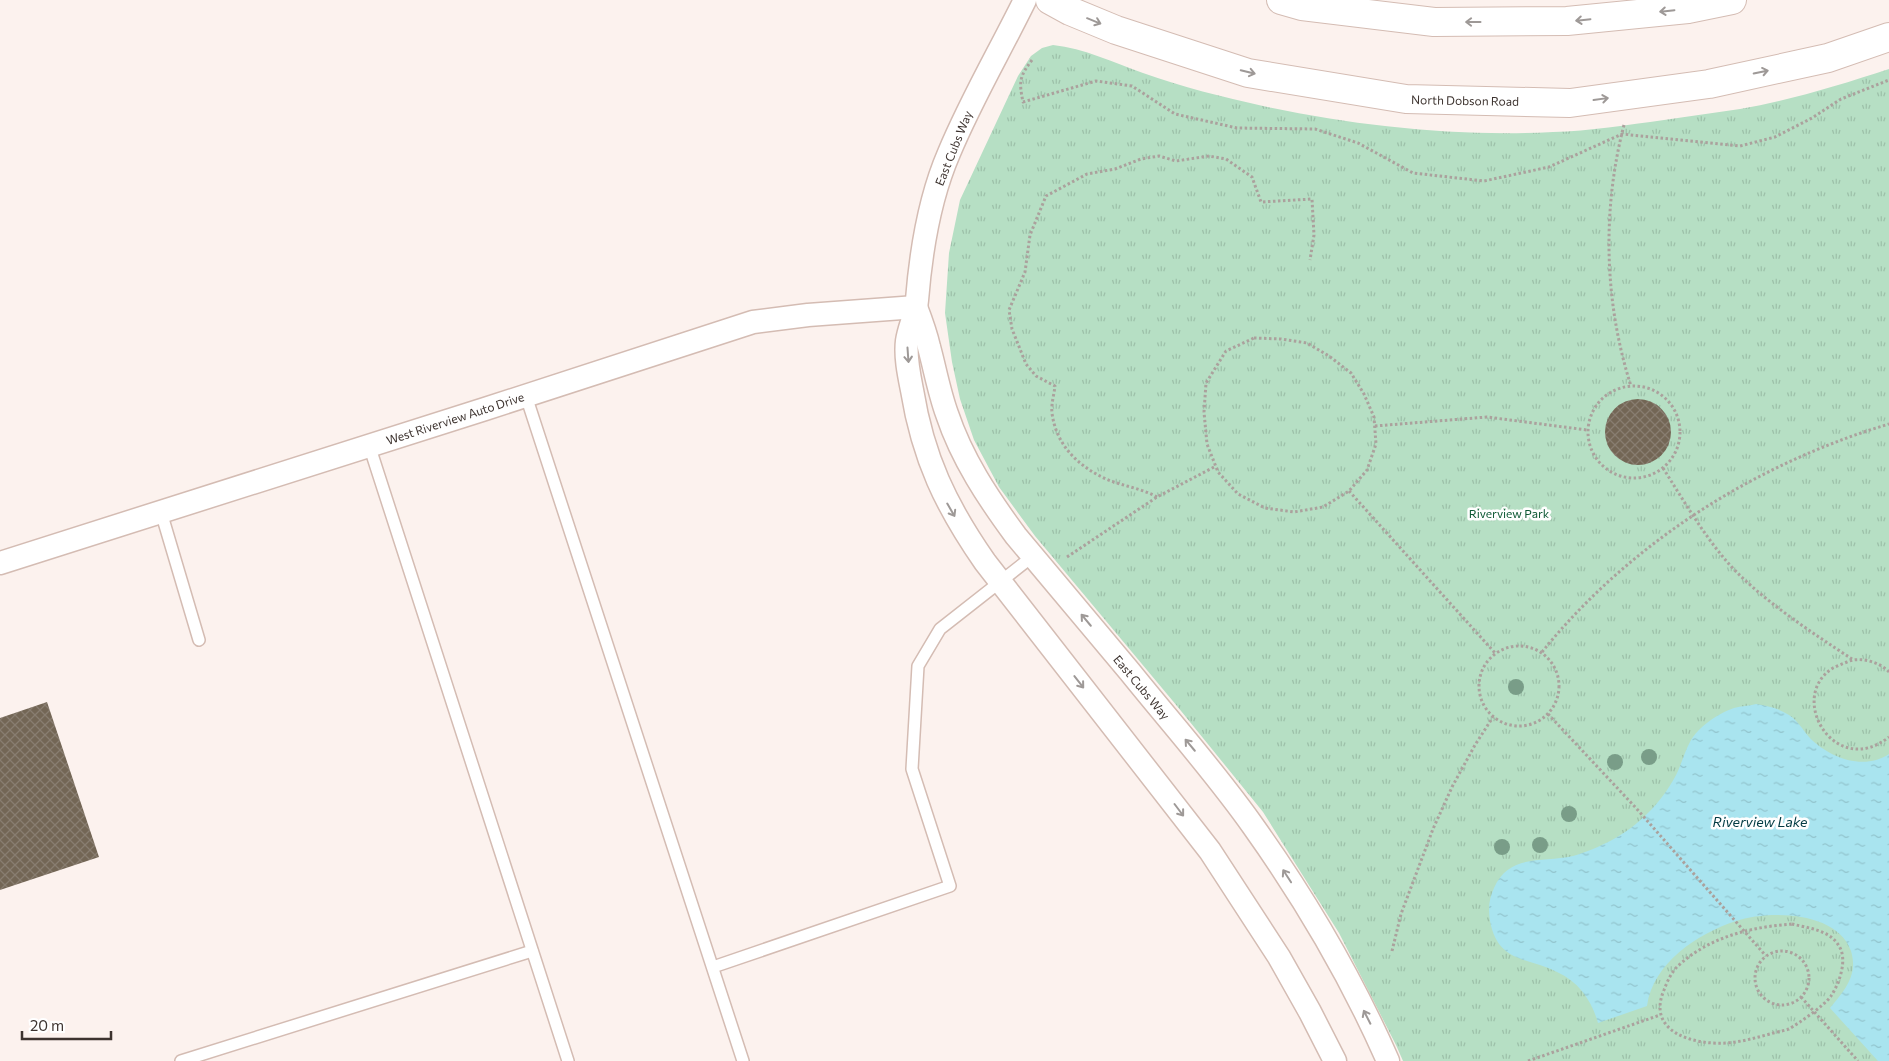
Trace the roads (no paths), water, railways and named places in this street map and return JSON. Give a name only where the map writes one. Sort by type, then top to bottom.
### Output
[{"type":"main road","name":"North Dobson Road","points":[[1050,0],[1070,11],[1116,30],[1248,73],[1406,99],[1570,103],[1709,84],[1828,58],[1889,37]]},
{"type":"main road","points":[[1281,0],[1302,6],[1444,22],[1567,22],[1688,9],[1732,0]]},
{"type":"street","name":"East Cubs Way","points":[[1025,0],[966,115],[948,155],[933,198],[919,274],[916,307],[907,342],[911,384],[923,442],[948,505],[966,534],[1210,852],[1279,957],[1335,1061]]},
{"type":"street","name":"East Cubs Way","points":[[916,307],[929,346],[947,414],[976,478],[995,508],[1033,556],[1214,774],[1253,826],[1322,933],[1388,1061]]},
{"type":"street","name":"West Riverview Auto Drive","points":[[0,563],[753,322],[808,315],[916,307]]},
{"type":"lane","points":[[526,396],[743,1061]]},
{"type":"lane","points":[[369,445],[568,1061]]},
{"type":"lane","points":[[161,512],[199,640]]},
{"type":"lane","points":[[713,968],[950,886],[912,769],[918,666],[940,629],[1033,556]]},
{"type":"lane","points":[[181,1061],[532,951]]},
{"type":"water","name":"Riverview Lake","points":[[1756,704],[1773,708],[1789,715],[1809,737],[1826,751],[1847,760],[1869,761],[1889,754],[1889,1061],[1878,1061],[1830,1008],[1851,978],[1853,959],[1851,951],[1843,938],[1832,928],[1817,921],[1801,917],[1766,915],[1750,917],[1721,927],[1692,942],[1679,952],[1658,976],[1647,1006],[1598,1023],[1584,993],[1572,981],[1546,967],[1515,957],[1500,945],[1494,935],[1489,916],[1490,900],[1500,877],[1508,869],[1528,861],[1577,855],[1603,845],[1622,834],[1640,821],[1663,796],[1677,773],[1693,736],[1703,726],[1715,717],[1737,707]]},
{"type":"park label","name":"Riverview Park","points":[[1509,513]]}]
